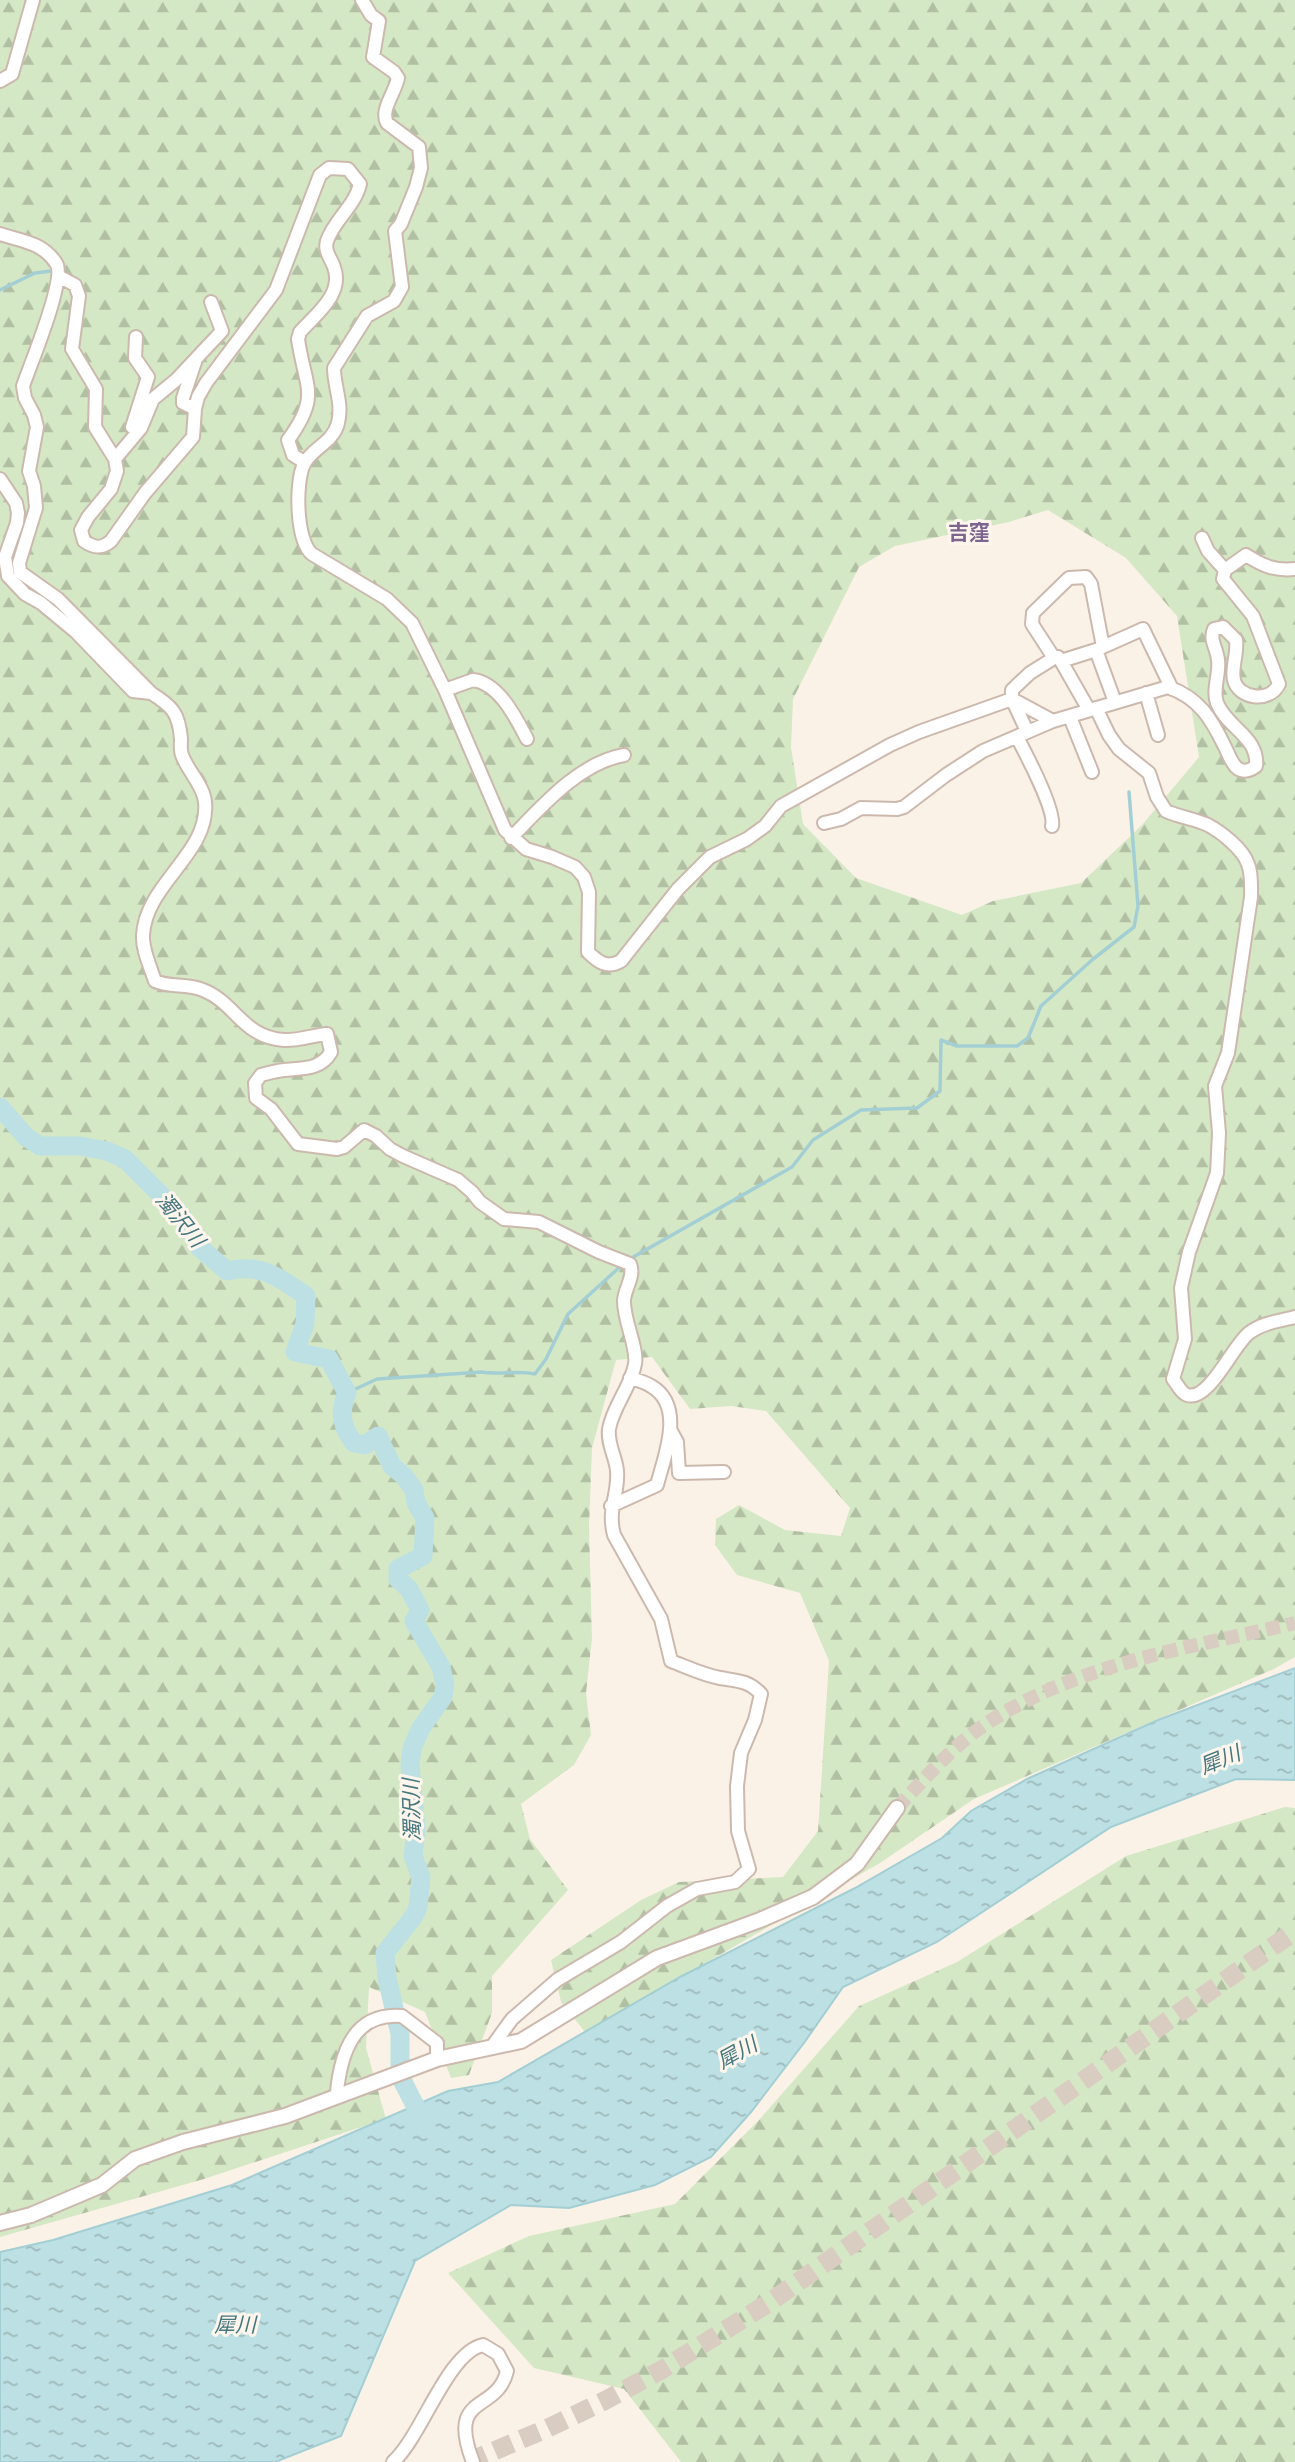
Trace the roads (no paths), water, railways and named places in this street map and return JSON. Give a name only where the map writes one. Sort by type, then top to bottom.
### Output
[{"type":"street","points":[[0,81],[12,74],[33,0]]},
{"type":"street","points":[[362,0],[371,15],[379,21],[373,57],[398,78],[384,118],[419,147],[421,168],[409,208],[395,231],[402,287],[394,301],[367,316],[345,349],[334,369],[341,406],[338,425],[330,439],[304,462],[298,485],[302,537],[306,549],[399,609],[412,623],[445,690],[505,830],[526,849],[552,856],[575,867],[583,877],[589,892],[588,952],[601,963],[615,964],[678,889],[710,857],[747,839],[765,826],[781,806],[890,745],[1012,699],[1053,721]]},
{"type":"street","points":[[60,277],[75,285],[79,296],[72,349],[96,389],[94,413],[97,433],[115,459],[117,471],[115,480],[81,530],[84,541],[98,548],[105,547],[145,493],[188,446],[195,432],[198,397],[276,290],[320,175],[329,168],[348,169],[360,184],[357,198],[328,239],[326,248],[334,267],[337,287],[300,332],[298,339],[308,387],[308,400],[303,419],[288,440],[288,447],[293,455],[304,462]]},
{"type":"street","points":[[0,234],[35,244],[58,264],[60,277],[23,386],[37,427],[29,471],[34,486],[36,508],[19,563],[20,572],[58,599],[151,693],[168,704],[180,720],[181,753],[205,797],[206,806],[198,840],[166,879],[146,918],[144,947],[155,981],[203,990],[259,1035],[283,1040],[327,1034],[331,1052],[323,1063],[305,1069],[261,1075],[255,1083],[256,1098],[271,1109],[298,1144],[337,1149],[344,1147],[364,1130],[371,1132],[403,1156],[457,1180],[480,1202],[504,1219],[539,1222],[599,1252],[627,1262],[632,1269],[624,1302],[636,1363],[608,1432],[617,1471],[611,1506],[614,1535],[661,1619],[671,1661],[719,1678],[740,1680],[755,1687],[761,1694],[755,1720],[741,1753],[737,1786],[738,1831],[750,1868],[734,1882],[697,1889],[667,1906],[621,1942],[556,1980],[512,2019],[491,2048]]},
{"type":"street","points":[[115,459],[141,428],[153,399],[176,380],[222,331],[211,302]]},
{"type":"street","points":[[115,459],[124,438],[135,424],[142,392],[147,383],[148,377],[135,358],[136,337]]},
{"type":"street","points":[[195,409],[183,403],[183,398],[196,358]]},
{"type":"street","points":[[0,479],[16,503],[18,513],[5,557],[8,576],[25,594],[41,603],[76,632],[133,691],[151,693]]},
{"type":"street","points":[[1202,538],[1208,551],[1225,570]]},
{"type":"street","points":[[824,823],[841,819],[862,808],[904,807],[983,751],[1053,721],[1168,687],[1186,694],[1200,706],[1216,728],[1236,766],[1243,771],[1251,771],[1256,766],[1257,758],[1251,742],[1222,713],[1216,698],[1218,659],[1211,636],[1214,629],[1223,627],[1236,640],[1234,680],[1239,688],[1263,698],[1274,693],[1279,684],[1253,616],[1223,579],[1225,570],[1246,555],[1264,567],[1280,571],[1295,569]]},
{"type":"street","points":[[1115,702],[1099,648],[1091,584],[1086,577],[1069,578],[1033,613],[1032,624],[1119,749],[1149,772],[1157,797],[1166,811],[1207,825],[1220,834],[1243,855],[1251,876],[1251,897],[1228,1053],[1215,1086],[1219,1133],[1217,1173],[1189,1252],[1181,1288],[1185,1339],[1173,1379],[1182,1392],[1189,1396],[1198,1395],[1209,1387],[1238,1343],[1248,1334],[1260,1326],[1295,1317]]},
{"type":"street","points":[[1052,825],[1054,818],[1050,805],[1043,796],[1022,734],[1012,690],[1058,659],[1099,648],[1143,629],[1172,689]]},
{"type":"street","points":[[445,690],[473,680],[485,684],[505,704],[527,739]]},
{"type":"street","points":[[1146,693],[1158,735]]},
{"type":"street","points":[[1070,717],[1092,772]]},
{"type":"street","points":[[512,838],[554,793],[608,758],[624,755]]},
{"type":"street","points":[[630,1378],[653,1387],[667,1405],[671,1431],[677,1441],[679,1473],[724,1472]]},
{"type":"street","points":[[611,1506],[657,1485],[671,1431]]},
{"type":"street","points":[[0,2223],[32,2215],[102,2185],[135,2159],[183,2142],[285,2116],[437,2059],[521,2041],[657,1958],[760,1920],[813,1897],[857,1864],[897,1808]]},
{"type":"street","points":[[337,2095],[342,2063],[350,2041],[356,2031],[379,2017],[402,2016],[438,2043],[437,2059]]},
{"type":"street","points":[[393,2462],[410,2443],[435,2397],[461,2358],[473,2347],[483,2345],[498,2354],[507,2371],[501,2386],[483,2399],[466,2418],[464,2439],[473,2462]]},
{"type":"water","name":"犀川","points":[[1295,1668],[1295,1780],[1236,1779],[1111,1827],[937,1942],[843,1987],[751,2112],[711,2157],[655,2185],[569,2208],[511,2205],[415,2261],[341,2436],[275,2462],[0,2462],[0,2252],[53,2240],[232,2185],[448,2091],[498,2082],[680,1977],[855,1888],[942,1838],[971,1811],[1027,1779],[1158,1720]]},
{"type":"waterway","points":[[0,290],[35,273],[52,271]]},
{"type":"waterway","points":[[628,1260],[792,1167],[813,1140],[861,1110],[917,1108],[940,1091],[941,1040],[957,1046],[1017,1046],[1028,1038],[1041,1006],[1134,927],[1138,906],[1129,792]]},
{"type":"waterway","name":"濁沢川","points":[[0,1107],[26,1137],[40,1146],[80,1146],[107,1151],[125,1159],[182,1216],[199,1247],[227,1271],[260,1270],[306,1296],[305,1324],[295,1352],[329,1359],[347,1393],[343,1406],[346,1431],[354,1443],[365,1445],[378,1436],[392,1466],[414,1490],[416,1503],[425,1518],[423,1556],[398,1569],[398,1579],[409,1589],[420,1610],[414,1621],[441,1667],[445,1685],[443,1697],[421,1728],[412,1748],[410,1765],[416,1829],[413,1856],[421,1877],[418,1907],[385,1953],[387,1978],[400,2034],[400,2076],[426,2127]]},
{"type":"waterway","points":[[347,1393],[377,1379],[482,1372],[535,1374],[546,1359],[568,1314],[622,1265]]},
{"type":"tunnel","points":[[897,1808],[968,1737],[1030,1699],[1066,1683],[1141,1658],[1295,1623]]},
{"type":"tunnel","points":[[468,2462],[606,2400],[663,2369],[770,2302],[1295,1931]]},
{"type":"district","name":"吉窪","points":[[969,533]]}]
